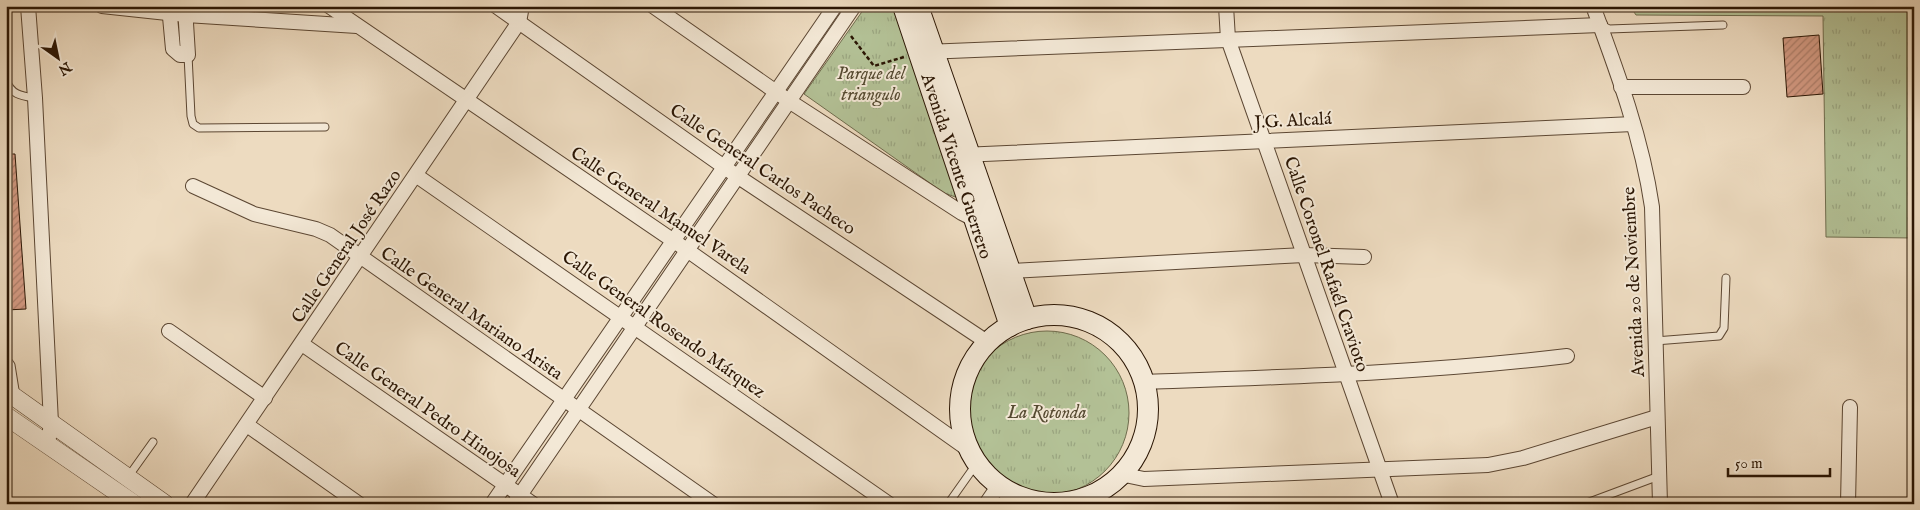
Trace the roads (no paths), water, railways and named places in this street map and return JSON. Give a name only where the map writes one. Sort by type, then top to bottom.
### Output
[{"type":"main road","name":"Avenida Vicente Guerrero","points":[[903,6],[927,52]]},
{"type":"main road","name":"Avenida Vicente Guerrero","points":[[918,6],[927,52],[962,155],[994,226],[1010,271],[1018,322]]},
{"type":"main road","name":"Avenida Vicente Guerrero","points":[[962,155],[975,220],[1018,322]]},
{"type":"main road","points":[[1059,316],[1076,318],[1099,326],[1118,340],[1129,353],[1144,382],[1147,402],[1144,431],[1133,459],[1097,498],[1055,503],[1035,501],[1016,495],[999,485],[973,457],[961,428],[960,405],[962,390],[973,361],[987,342],[1018,322],[1059,316]]},
{"type":"street","points":[[28,6],[35,98],[51,423],[48,444]]},
{"type":"street","points":[[102,6],[166,8],[358,26]]},
{"type":"street","name":"Calle General Manuel Varela","points":[[329,6],[673,240],[973,457]]},
{"type":"street","name":"Calle General Carlos Pacheco","points":[[496,6],[737,176],[987,342]]},
{"type":"street","name":"Calle General José Razo","points":[[192,504],[520,22],[522,6]]},
{"type":"street","points":[[653,6],[789,101],[975,220],[994,226]]},
{"type":"street","points":[[517,500],[854,6]]},
{"type":"street","name":"Calle Coronel Rafaél Cravioto","points":[[1226,6],[1228,39],[1392,504]]},
{"type":"street","name":"Avenida 20 de Noviembre","points":[[1593,6],[1633,124],[1648,180],[1652,207],[1660,504]]},
{"type":"street","points":[[166,8],[173,49],[177,54],[188,55],[186,11]]},
{"type":"street","points":[[492,504],[776,91],[827,9]]},
{"type":"street","points":[[927,52],[1600,25]]},
{"type":"street","points":[[1621,87],[1743,87]]},
{"type":"street","name":"J.G. Alcalá","points":[[962,155],[1633,124]]},
{"type":"street","name":"Calle General Rosendo Márquez","points":[[417,176],[889,504]]},
{"type":"street","name":"Calle General Mariano Arista","points":[[193,186],[254,214],[316,229],[330,235],[713,504]]},
{"type":"street","points":[[1010,271],[1304,255],[1364,256]]},
{"type":"street","points":[[168,331],[265,398]]},
{"type":"street","name":"Calle General Pedro Hinojosa","points":[[302,344],[505,485],[517,500],[533,504]]},
{"type":"street","points":[[1144,382],[1345,375],[1470,368],[1568,356]]},
{"type":"street","points":[[11,395],[165,504]]},
{"type":"street","points":[[1848,504],[1850,407]]},
{"type":"street","points":[[6,416],[134,504]]},
{"type":"street","points":[[1120,474],[1144,479],[1380,470],[1506,462],[1657,417]]},
{"type":"street","points":[[246,425],[359,504]]},
{"type":"street","points":[[107,485],[123,474]]},
{"type":"street","points":[[986,504],[999,485]]},
{"type":"lane","points":[[1600,25],[1609,28],[1723,25]]},
{"type":"lane","points":[[188,55],[191,116],[193,124],[199,128],[325,127]]},
{"type":"lane","points":[[6,80],[17,94],[35,98]]},
{"type":"lane","points":[[1655,341],[1719,336],[1724,328],[1726,278]]},
{"type":"lane","points":[[6,358],[11,365],[11,395]]},
{"type":"lane","points":[[123,474],[153,442]]},
{"type":"lane","points":[[948,504],[973,457]]},
{"type":"lane","points":[[1584,504],[1659,476]]},
{"type":"park label","name":"Parque del triangulo","points":[[871,83]]},
{"type":"park label","name":"La Rotonda","points":[[1047,412]]}]
